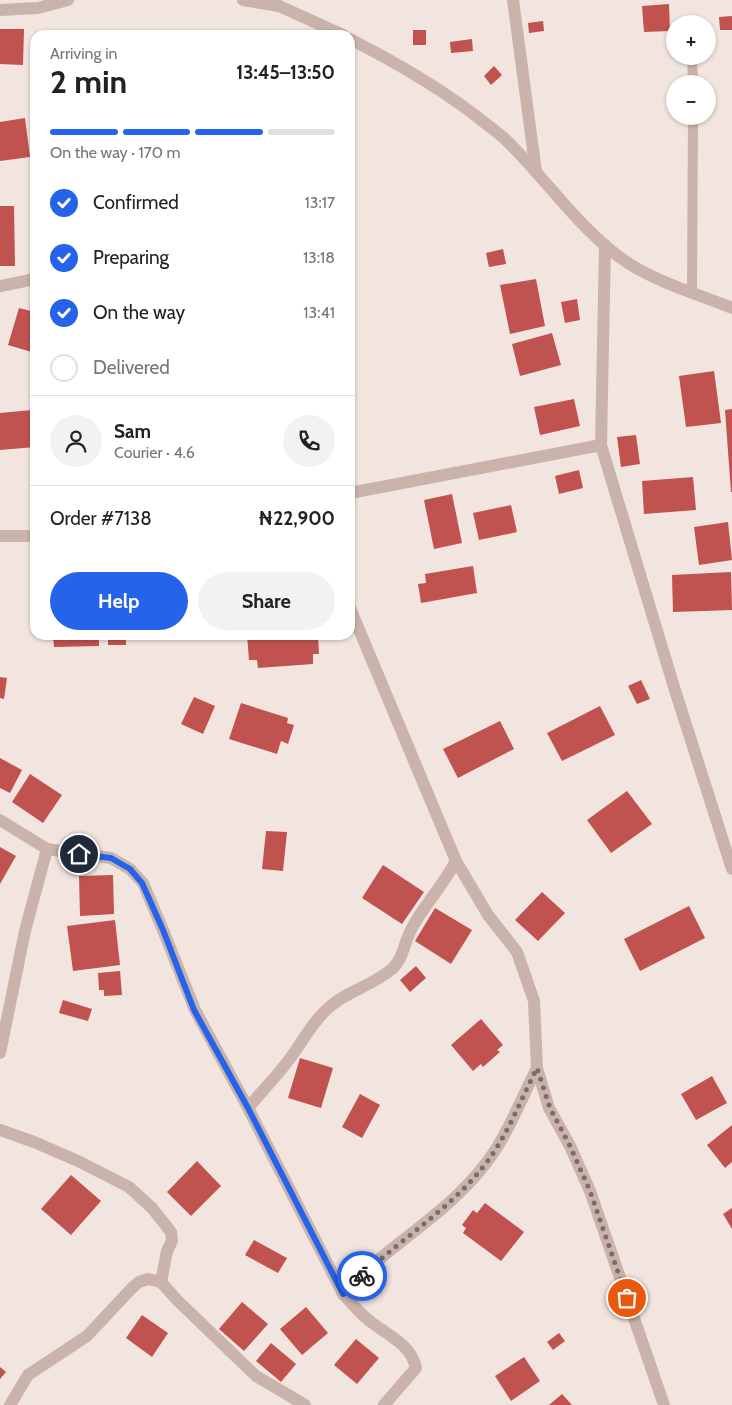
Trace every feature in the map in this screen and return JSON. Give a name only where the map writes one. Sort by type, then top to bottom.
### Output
[{"type":"street","points":[[0,10],[38,8],[68,0]]},
{"type":"street","points":[[243,0],[276,3],[332,30]]},
{"type":"street","points":[[513,0],[536,172]]},
{"type":"street","points":[[355,41],[389,58],[460,103],[507,141],[560,200],[605,245],[627,262],[647,274],[732,308]]},
{"type":"street","points":[[605,245],[601,445],[674,687],[732,869]]},
{"type":"street","points":[[0,286],[30,280]]},
{"type":"street","points":[[355,492],[601,445]]},
{"type":"street","points":[[0,536],[30,536]]},
{"type":"street","points":[[355,620],[456,861],[488,915],[517,952],[534,1001],[537,1068],[550,1108],[570,1146],[590,1191],[664,1405]]},
{"type":"street","points":[[0,820],[47,849],[111,858],[130,869],[142,883],[163,930],[194,1010],[248,1108],[343,1294],[380,1330],[403,1344],[414,1359],[416,1368],[384,1405]]},
{"type":"street","points":[[0,1053],[25,931],[47,849]]},
{"type":"street","points":[[248,1108],[289,1061],[306,1032],[327,1009],[346,995],[379,978],[393,968],[403,955],[407,939],[416,921],[447,879],[456,861]]},
{"type":"street","points":[[343,1294],[388,1252],[436,1216],[466,1187],[496,1147],[537,1068]]},
{"type":"street","points":[[0,1130],[78,1160],[129,1187],[152,1208],[171,1232],[172,1241],[167,1251],[161,1282]]},
{"type":"street","points":[[10,1405],[28,1375],[87,1336],[132,1288],[139,1282],[148,1279],[161,1282],[177,1300],[256,1376],[305,1405]]},
{"type":"lane","points":[[692,292],[693,125]]},
{"type":"building","points":[[669,4],[669,15],[666,15],[666,31],[644,32],[642,6]]},
{"type":"building","points":[[732,16],[732,30],[720,30],[719,17]]},
{"type":"building","points":[[543,21],[544,31],[529,33],[528,23]]},
{"type":"building","points":[[0,29],[24,29],[23,65],[0,64]]},
{"type":"building","points":[[413,30],[426,30],[426,45],[413,45]]},
{"type":"building","points":[[472,39],[473,51],[451,53],[450,42]]},
{"type":"building","points":[[494,66],[502,75],[491,85],[484,76]]},
{"type":"building","points":[[25,118],[30,157],[0,161],[0,122]]},
{"type":"building","points":[[0,206],[14,206],[15,266],[0,266]]},
{"type":"building","points":[[503,249],[506,264],[489,267],[486,253]]},
{"type":"building","points":[[536,279],[545,326],[510,334],[500,285]]},
{"type":"building","points":[[577,299],[580,320],[565,323],[561,302]]},
{"type":"building","points":[[19,308],[30,311],[30,352],[8,345]]},
{"type":"building","points":[[552,333],[561,365],[520,376],[512,344]]},
{"type":"building","points":[[714,371],[721,423],[686,427],[679,376]]},
{"type":"building","points":[[574,399],[580,426],[540,435],[534,407]]},
{"type":"building","points":[[732,409],[732,492],[731,492],[725,410]]},
{"type":"building","points":[[30,410],[30,447],[0,450],[0,413]]},
{"type":"building","points":[[636,435],[640,464],[621,467],[617,437]]},
{"type":"building","points":[[579,470],[583,488],[559,494],[555,476]]},
{"type":"building","points":[[693,477],[696,510],[644,514],[642,481]]},
{"type":"building","points":[[452,494],[462,543],[434,549],[424,500]]},
{"type":"building","points":[[511,505],[517,532],[479,540],[473,513]]},
{"type":"building","points":[[728,522],[732,560],[699,565],[694,527]]},
{"type":"building","points":[[473,566],[477,593],[421,603],[418,584],[426,583],[425,574]]},
{"type":"building","points":[[731,572],[732,610],[673,612],[672,575]]},
{"type":"building","points":[[53,640],[99,640],[99,646],[54,647]]},
{"type":"building","points":[[108,640],[126,640],[126,645],[108,645]]},
{"type":"building","points":[[247,640],[318,640],[319,654],[313,654],[313,664],[258,668],[257,660],[249,660]]},
{"type":"building","points":[[0,677],[7,678],[4,699],[0,698]]},
{"type":"building","points":[[641,680],[650,699],[637,704],[628,686]]},
{"type":"building","points":[[194,697],[215,706],[203,734],[181,724]]},
{"type":"building","points":[[241,703],[288,718],[287,723],[294,725],[288,744],[281,741],[277,754],[229,739]]},
{"type":"building","points":[[600,706],[615,735],[562,761],[547,733]]},
{"type":"building","points":[[500,721],[514,749],[458,778],[443,749]]},
{"type":"building","points":[[0,758],[22,770],[10,793],[0,788]]},
{"type":"building","points":[[30,774],[62,795],[43,823],[12,802]]},
{"type":"building","points":[[627,791],[652,824],[611,853],[587,820]]},
{"type":"building","points":[[266,831],[287,832],[283,871],[262,869]]},
{"type":"building","points":[[0,847],[16,856],[0,884]]},
{"type":"building","points":[[383,865],[424,892],[402,924],[362,898]]},
{"type":"building","points":[[113,875],[114,914],[80,916],[79,876]]},
{"type":"building","points":[[542,892],[565,913],[538,941],[515,920]]},
{"type":"building","points":[[689,906],[705,938],[640,971],[624,939]]},
{"type":"building","points":[[435,908],[472,930],[451,964],[415,941]]},
{"type":"building","points":[[115,920],[120,965],[73,971],[67,926]]},
{"type":"building","points":[[416,966],[426,978],[410,992],[400,980]]},
{"type":"building","points":[[120,971],[122,995],[104,996],[104,990],[99,990],[98,973]]},
{"type":"building","points":[[63,1000],[92,1009],[88,1021],[59,1013]]},
{"type":"building","points":[[481,1019],[503,1045],[497,1050],[500,1052],[483,1067],[481,1064],[473,1071],[451,1045]]},
{"type":"building","points":[[300,1058],[333,1068],[321,1108],[288,1098]]},
{"type":"building","points":[[712,1076],[727,1103],[696,1120],[681,1094]]},
{"type":"building","points":[[360,1094],[380,1105],[362,1138],[342,1127]]},
{"type":"building","points":[[732,1125],[732,1162],[725,1168],[707,1145]]},
{"type":"building","points":[[197,1161],[221,1186],[191,1216],[167,1192]]},
{"type":"building","points":[[71,1175],[101,1201],[71,1235],[41,1209]]},
{"type":"building","points":[[485,1203],[524,1232],[501,1261],[463,1233],[466,1228],[462,1225],[473,1210],[477,1213]]},
{"type":"building","points":[[732,1208],[732,1229],[723,1214]]},
{"type":"building","points":[[254,1240],[287,1258],[278,1273],[245,1255]]},
{"type":"building","points":[[242,1302],[268,1324],[244,1351],[219,1329]]},
{"type":"building","points":[[306,1307],[328,1333],[302,1355],[280,1329]]},
{"type":"building","points":[[142,1315],[168,1333],[152,1357],[126,1338]]},
{"type":"building","points":[[559,1333],[565,1341],[553,1350],[547,1342]]},
{"type":"building","points":[[356,1339],[379,1358],[357,1384],[334,1365]]},
{"type":"building","points":[[271,1343],[296,1364],[281,1382],[256,1361]]},
{"type":"building","points":[[524,1357],[540,1381],[511,1401],[495,1376]]},
{"type":"building","points":[[0,1367],[6,1372],[0,1379]]},
{"type":"building","points":[[562,1394],[572,1405],[549,1405]]},
{"type":"way so far","points":[[362,1276],[388,1252],[436,1216],[466,1187],[496,1147],[537,1068],[550,1108],[570,1146],[590,1191],[627,1298]]},
{"type":"route","points":[[79,854],[111,858],[130,869],[142,883],[163,930],[194,1010],[248,1108],[343,1294],[362,1276]]}]
